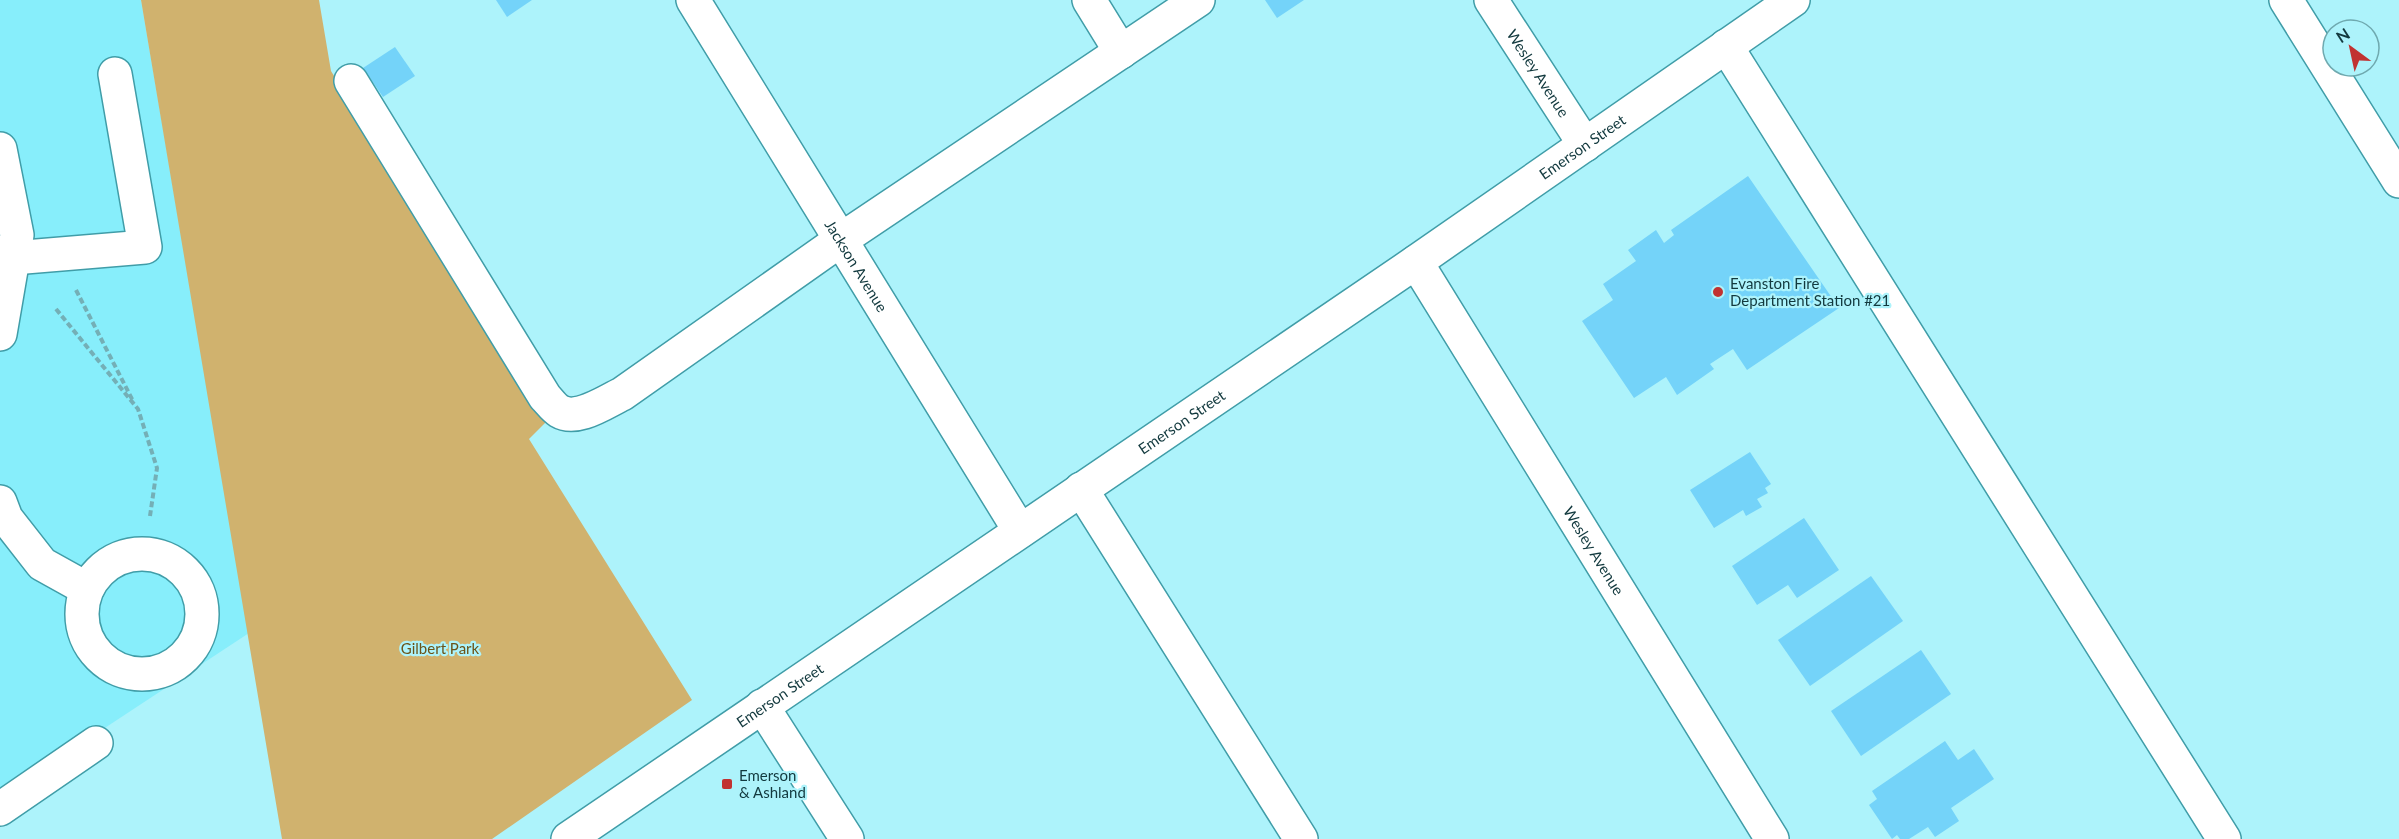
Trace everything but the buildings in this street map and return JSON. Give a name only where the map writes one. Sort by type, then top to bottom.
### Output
[{"type":"street","name":"Jackson Avenue","points":[[693,0],[1020,531]]},
{"type":"street","points":[[1089,0],[1121,52]]},
{"type":"street","points":[[351,81],[545,397],[557,410],[567,415],[584,412],[622,394],[842,239],[1198,0]]},
{"type":"street","name":"Wesley Avenue","points":[[1491,0],[1585,145]]},
{"type":"street","name":"Emerson Street","points":[[568,839],[1416,262],[1793,0]]},
{"type":"street","points":[[2286,0],[2399,181]]},
{"type":"street","points":[[1726,46],[2224,839]]},
{"type":"street","points":[[13,258],[145,247],[115,74]]},
{"type":"street","points":[[0,149],[17,235],[0,334]]},
{"type":"street","name":"Wesley Avenue","points":[[1416,262],[1773,839]]},
{"type":"street","points":[[1081,489],[1301,839]]},
{"type":"street","points":[[0,502],[6,518],[42,564],[87,589]]},
{"type":"street","points":[[762,706],[847,839]]},
{"type":"street","points":[[0,809],[96,743]]},
{"type":"path","points":[[73,284],[138,409],[157,468],[150,516]]},
{"type":"path","points":[[56,309],[138,409]]},
{"type":"shaded area","points":[[0,0],[141,0],[249,633],[0,797]]},
{"type":"green space","name":"Gilbert Park","points":[[141,0],[319,0],[331,71],[548,420],[529,439],[692,700],[492,839],[282,839]]},
{"type":"place","name":"Evanston Fire Department Station #21","points":[[1718,292]]},
{"type":"place","name":"Emerson & Ashland","points":[[727,784]]}]
